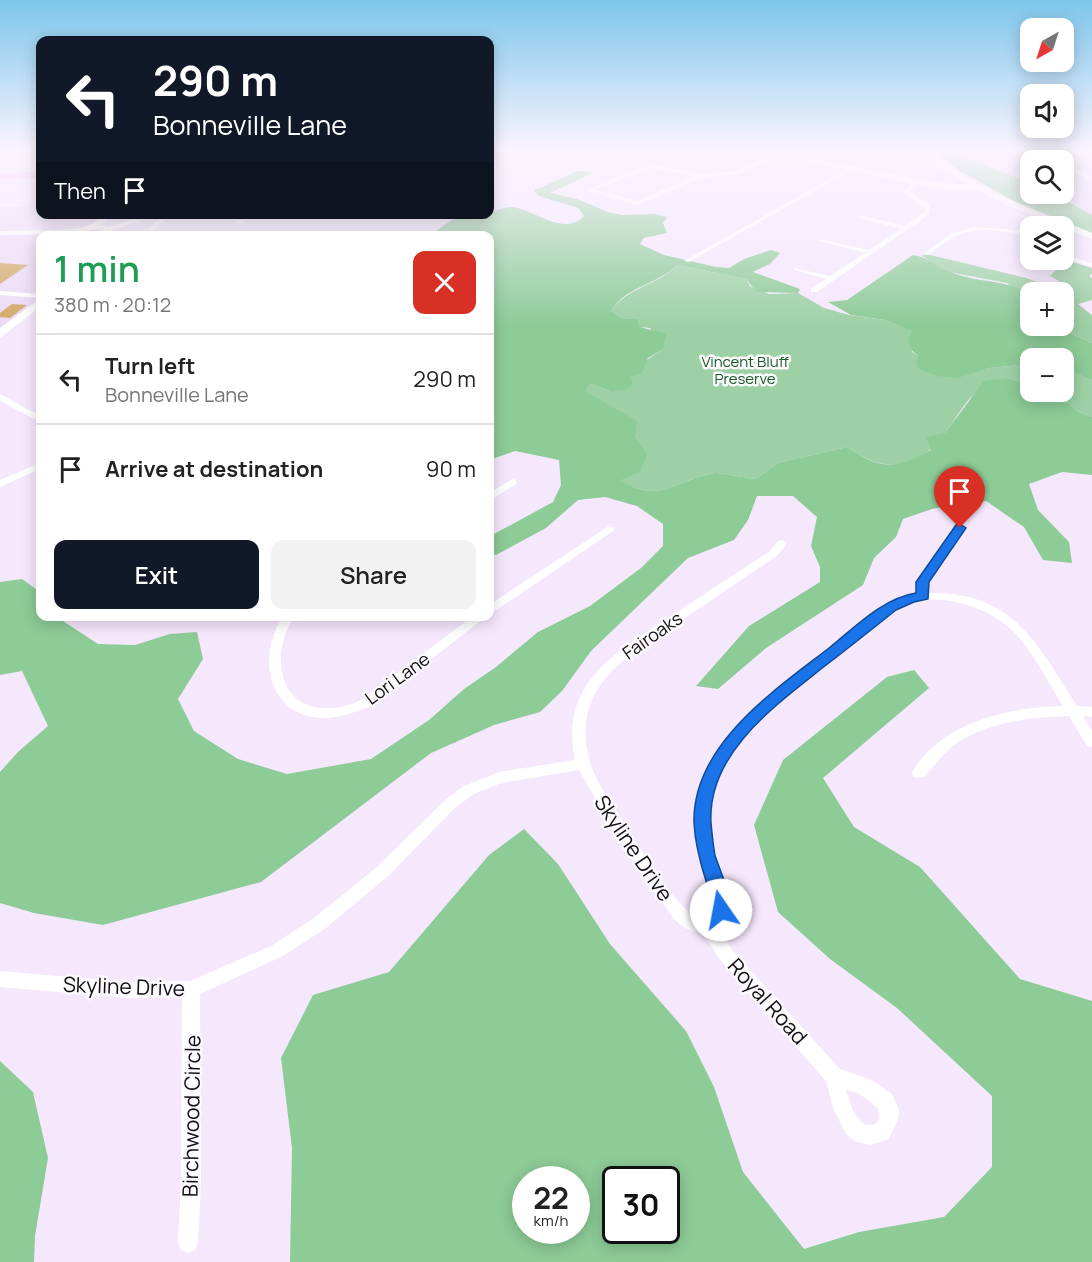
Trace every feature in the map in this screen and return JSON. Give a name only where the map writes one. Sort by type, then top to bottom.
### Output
[{"type":"main road","points":[[1017,208],[1036,216]]},
{"type":"main road","points":[[1020,208],[1038,216]]},
{"type":"main road","points":[[109,224],[129,219]]},
{"type":"main road","points":[[79,230],[134,219]]},
{"type":"main road","points":[[1074,232],[1092,238]]},
{"type":"main road","points":[[3,334],[36,303]]},
{"type":"main road","points":[[3,334],[36,313]]},
{"type":"street","points":[[687,261],[782,208]]},
{"type":"street","points":[[814,290],[930,211],[928,208]]},
{"type":"street","points":[[860,217],[906,228]]},
{"type":"street","points":[[150,231],[158,222],[165,219]]},
{"type":"street","points":[[233,219],[242,222]]},
{"type":"street","points":[[74,231],[109,224]]},
{"type":"street","points":[[926,254],[956,233],[963,231],[980,229],[1020,232]]},
{"type":"street","points":[[59,231],[79,230]]},
{"type":"street","points":[[0,233],[36,232]]},
{"type":"street","points":[[18,233],[36,234]]},
{"type":"street","points":[[822,240],[870,252]]},
{"type":"street","points":[[1076,260],[1092,265]]},
{"type":"street","points":[[796,269],[831,278]]},
{"type":"street","points":[[0,295],[36,299]]},
{"type":"street","points":[[0,397],[36,416]]},
{"type":"street","points":[[0,484],[36,468]]},
{"type":"street","points":[[494,495],[513,482]]},
{"type":"street","points":[[923,596],[923,582],[960,528]]},
{"type":"street","points":[[494,607],[609,529]]},
{"type":"street","name":"Fairoaks","points":[[584,764],[580,746],[582,712],[589,694],[606,670],[645,636],[666,625],[773,554],[782,543]]},
{"type":"street","points":[[705,923],[716,920],[721,910],[703,837],[704,804],[716,768],[729,747],[761,709],[891,607],[912,598],[944,597],[970,602],[990,610],[1011,623],[1027,639],[1092,742]]},
{"type":"street","name":"Lori Lane","points":[[287,621],[277,641],[274,664],[277,677],[288,699],[307,711],[323,713],[346,710],[366,703],[474,621]]},
{"type":"street","points":[[919,773],[950,742],[990,722],[1073,710],[1092,712]]},
{"type":"street","name":"Skyline Drive","points":[[0,980],[128,990],[191,989],[277,951],[320,923],[383,871],[449,805],[467,791],[499,777],[584,764],[596,792],[671,904],[688,922],[705,923]]},
{"type":"street","name":"Royal Road","points":[[705,923],[727,956],[834,1076]]},
{"type":"street","name":"Birchwood Circle","points":[[188,1243],[191,1181],[191,989]]},
{"type":"shaded area","points":[[0,208],[36,208],[36,219],[94,219],[98,231],[36,231],[36,301],[0,328]]},
{"type":"shaded area","points":[[1079,208],[1092,208],[1092,215]]},
{"type":"green space","points":[[504,208],[520,209],[557,223],[576,222],[584,216],[578,208],[598,208],[622,215],[655,214],[667,217],[663,223],[667,233],[644,238],[640,244],[664,255],[716,267],[729,268],[744,259],[771,250],[780,253],[770,264],[753,272],[800,289],[798,293],[757,292],[746,279],[677,265],[617,303],[611,311],[623,319],[638,319],[640,327],[666,334],[663,349],[648,358],[643,372],[630,377],[633,383],[626,390],[610,391],[591,384],[585,391],[637,421],[635,437],[647,454],[640,472],[621,480],[634,487],[657,491],[714,473],[756,479],[778,463],[847,447],[869,460],[889,465],[898,464],[931,450],[926,437],[945,433],[984,381],[1007,378],[1020,382],[1020,402],[1066,402],[1077,411],[1092,417],[1092,475],[1062,472],[1029,484],[1038,510],[1069,542],[1072,563],[1043,560],[1024,527],[986,501],[932,509],[903,519],[896,537],[874,558],[863,585],[766,648],[718,689],[696,686],[749,626],[820,582],[820,567],[811,546],[817,517],[793,496],[757,496],[748,520],[734,540],[688,558],[591,651],[562,691],[540,712],[494,725],[431,753],[261,882],[103,925],[34,913],[0,903],[0,772],[18,752],[48,726],[22,671],[0,675],[0,582],[22,579],[36,589],[36,621],[63,621],[98,644],[135,645],[170,634],[197,632],[203,659],[178,699],[194,731],[238,759],[287,774],[371,759],[429,720],[464,689],[496,667],[538,632],[590,606],[641,568],[663,546],[663,524],[637,506],[605,497],[578,500],[546,528],[494,555],[494,534],[553,502],[561,485],[559,460],[515,451],[494,458],[494,231],[436,231],[455,219],[494,219],[494,211]]},
{"type":"green space","points":[[1030,208],[1079,208],[1092,215],[1092,233],[1074,226],[1074,216],[1050,216]]},
{"type":"green space","points":[[926,254],[1037,282],[1020,282],[1020,294],[1007,283],[949,272],[922,256]]},
{"type":"green space","points":[[913,255],[927,259],[957,275],[1013,286],[1020,289],[1020,336],[1074,335],[1092,343],[1092,380],[1074,373],[1074,348],[1020,348],[1020,365],[989,368],[957,378],[937,376],[919,369],[916,363],[919,356],[912,351],[909,345],[912,331],[885,320],[851,315],[828,302],[847,300]]},
{"type":"green space","points":[[1074,262],[1092,268],[1092,274],[1089,276],[1092,278],[1092,300],[1078,304],[1092,315],[1092,343],[1074,335],[1074,282],[1061,282],[1050,276],[1056,270],[1074,270]]},
{"type":"green space","name":"Vincent Bluff Preserve","points":[[677,265],[746,279],[750,286],[769,294],[798,293],[824,308],[849,315],[885,320],[913,331],[912,352],[919,356],[973,372],[1020,365],[1020,382],[1007,378],[990,384],[974,394],[937,443],[921,457],[910,462],[878,463],[847,447],[778,463],[756,479],[714,473],[657,491],[634,487],[620,480],[635,437],[619,411],[584,392],[591,384],[610,391],[663,349],[650,328],[640,327],[638,319],[623,319],[611,311],[626,296],[669,272]]},
{"type":"green space","points":[[1074,373],[1092,380],[1092,417],[1077,411],[1064,402],[1074,402]]},
{"type":"green space","points":[[914,670],[929,688],[823,778],[854,827],[920,867],[1020,979],[1092,1001],[1092,1262],[290,1262],[292,1148],[281,1058],[313,995],[389,972],[489,855],[524,829],[558,864],[610,944],[686,1031],[714,1087],[743,1172],[804,1249],[859,1232],[944,1217],[992,1167],[992,1096],[897,1008],[830,959],[778,912],[754,825],[783,760],[887,677]]},
{"type":"green space","points":[[0,1061],[33,1092],[48,1158],[35,1236],[34,1262],[0,1262]]},
{"type":"building","points":[[0,263],[28,265],[0,284]]},
{"type":"building","points":[[12,304],[27,305],[10,318],[0,317],[0,313]]},
{"type":"route","points":[[721,910],[720,898],[706,852],[702,821],[707,790],[716,768],[729,747],[744,726],[785,689],[898,602],[923,596],[921,588],[923,582],[960,528]]}]
